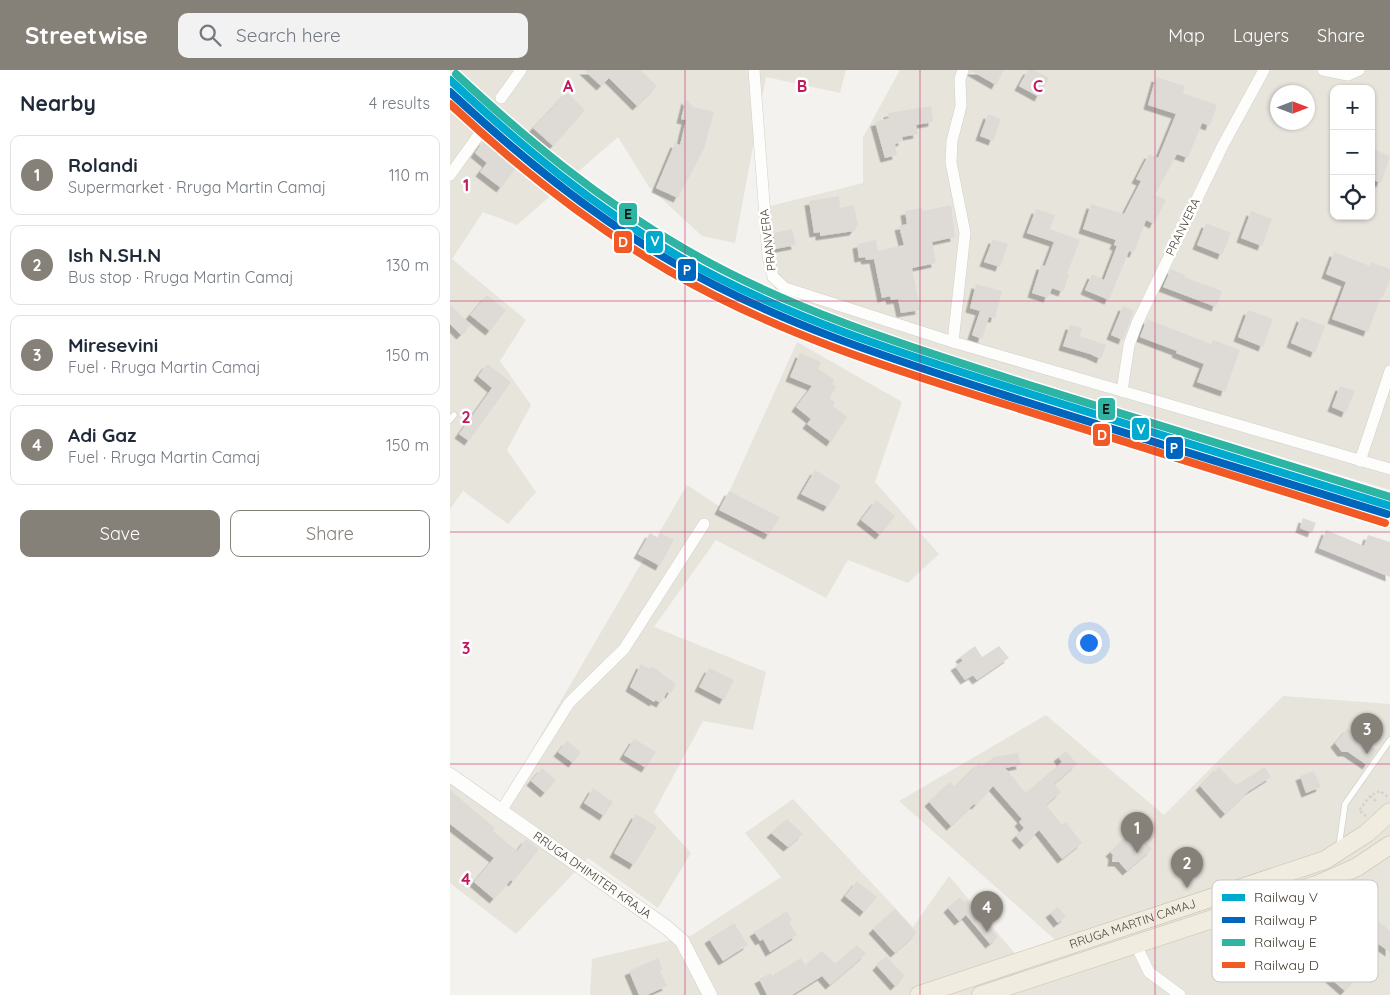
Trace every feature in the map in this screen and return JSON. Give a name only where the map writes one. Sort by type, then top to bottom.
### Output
[{"type":"highway","name":"RRUGA MARTIN CAMAJ","points":[[1266,880],[1338,853],[1376,825],[1384,807]]},
{"type":"highway","name":"RRUGA MARTIN CAMAJ","points":[[1328,880],[1365,863],[1390,845]]},
{"type":"highway","name":"RRUGA MARTIN CAMAJ","points":[[919,995],[1212,898]]},
{"type":"highway","name":"RRUGA MARTIN CAMAJ","points":[[981,995],[1212,918]]},
{"type":"street","points":[[501,98],[521,70]]},
{"type":"street","name":"PRANVERA","points":[[754,70],[768,256],[773,277],[786,288],[953,342],[1390,469]]},
{"type":"street","points":[[953,342],[964,233],[951,162],[952,141],[961,106],[960,79],[963,70]]},
{"type":"street","name":"PRANVERA","points":[[1122,391],[1129,345],[1137,323],[1222,145],[1264,70]]},
{"type":"street","points":[[1323,70],[1348,75],[1359,70]]},
{"type":"street","points":[[450,98],[483,129],[450,174]]},
{"type":"street","points":[[1360,461],[1390,371]]},
{"type":"street","points":[[501,811],[569,703],[624,649],[704,524]]},
{"type":"street","name":"RRUGA DHIMITER KRAJA","points":[[450,775],[666,927],[682,941],[710,995]]},
{"type":"street","points":[[1135,943],[1148,972],[1180,995]]},
{"type":"lane","points":[[1338,853],[1345,804],[1390,740]]},
{"type":"path","points":[[1376,825],[1359,810],[1370,796],[1380,791],[1390,799]]},
{"type":"path","points":[[1370,796],[1384,807]]},
{"type":"shaded area","points":[[450,70],[846,70],[840,93],[766,77],[735,243],[702,236],[649,187],[618,137],[517,225],[483,212],[452,259],[526,320],[500,361],[531,405],[507,450],[536,492],[508,524],[463,491],[450,509]]},
{"type":"shaded area","points":[[900,70],[1390,70],[1390,490],[921,347],[776,299],[762,208],[863,183],[863,137]]},
{"type":"shaded area","points":[[797,342],[902,402],[875,482],[939,554],[908,583],[848,560],[826,598],[716,540],[654,627],[766,672],[753,730],[703,721],[654,812],[691,853],[658,908],[588,858],[516,934],[450,883],[450,771],[500,805],[687,485],[722,508]]},
{"type":"shaded area","points":[[1283,696],[1390,704],[1390,995],[590,995],[592,959],[692,935],[781,877],[745,833],[793,799],[913,927],[949,876],[1019,958],[1062,946],[899,801],[1046,715],[1164,815]]},
{"type":"building","points":[[584,70],[640,70],[657,86],[637,106],[609,78],[601,86]]},
{"type":"building","points":[[970,70],[1004,70],[996,85]]},
{"type":"building","points":[[1028,70],[1034,70],[1049,78],[1039,97],[1019,86]]},
{"type":"building","points":[[1156,77],[1185,86],[1183,93],[1217,105],[1210,126],[1202,123],[1188,158],[1177,154],[1155,195],[1166,200],[1154,224],[1146,220],[1134,253],[1129,251],[1109,300],[1085,290],[1092,274],[1104,280],[1117,246],[1114,245],[1116,240],[1083,229],[1091,204],[1124,214],[1141,181],[1136,179],[1149,154],[1158,158],[1176,114],[1148,105]]},
{"type":"building","points":[[567,92],[585,110],[553,146],[533,128]]},
{"type":"building","points":[[686,99],[693,107],[714,112],[704,149],[678,198],[656,188],[675,143],[680,145],[686,120],[681,119]]},
{"type":"building","points":[[931,106],[933,122],[916,125],[918,134],[902,137],[903,141],[895,144],[897,155],[885,158],[875,122],[889,118],[888,113]]},
{"type":"building","points":[[988,114],[1001,119],[993,141],[980,136]]},
{"type":"building","points":[[484,140],[518,165],[501,188],[480,172],[487,163],[475,153]]},
{"type":"building","points":[[1375,150],[1390,156],[1381,183],[1375,181]]},
{"type":"building","points":[[839,196],[840,208],[854,205],[858,225],[854,231],[820,236],[820,232],[814,233],[809,201]]},
{"type":"building","points":[[951,205],[955,237],[932,242],[936,263],[912,268],[920,310],[901,313],[898,299],[891,300],[890,296],[882,298],[874,259],[866,260],[865,257],[859,258],[857,244],[876,240],[878,251],[904,245],[899,226],[907,224],[905,211],[922,208],[923,211]]},
{"type":"building","points":[[1036,209],[1055,215],[1050,229],[1080,240],[1067,274],[1069,275],[1063,292],[1052,288],[1048,298],[1032,293],[1041,265],[1045,266],[1054,242],[1027,233]]},
{"type":"building","points":[[1251,211],[1272,219],[1262,246],[1241,238]]},
{"type":"building","points":[[1206,223],[1231,233],[1222,255],[1197,245]]},
{"type":"building","points":[[792,229],[796,245],[775,249],[774,233]]},
{"type":"building","points":[[993,239],[1008,244],[1000,267],[984,262]]},
{"type":"building","points":[[1334,252],[1370,266],[1371,262],[1390,269],[1390,280],[1383,297],[1381,296],[1368,332],[1332,319],[1346,282],[1326,274]]},
{"type":"building","points":[[1171,269],[1185,275],[1184,277],[1222,291],[1216,307],[1163,287]]},
{"type":"building","points":[[976,284],[1002,291],[995,318],[989,317],[982,339],[972,335],[980,311],[970,308]]},
{"type":"building","points":[[487,295],[506,310],[490,331],[470,315]]},
{"type":"building","points":[[450,304],[471,325],[461,335],[450,324]]},
{"type":"building","points":[[1123,306],[1134,311],[1123,340],[1111,335]]},
{"type":"building","points":[[1248,310],[1273,319],[1263,347],[1238,337]]},
{"type":"building","points":[[1301,317],[1325,326],[1315,353],[1291,343]]},
{"type":"building","points":[[1147,319],[1211,344],[1213,340],[1240,350],[1225,392],[1197,382],[1204,364],[1140,337]]},
{"type":"building","points":[[1070,325],[1082,328],[1080,336],[1106,345],[1101,359],[1063,346]]},
{"type":"building","points":[[800,353],[821,362],[818,369],[835,380],[832,384],[836,386],[830,398],[835,403],[833,406],[847,417],[831,442],[807,424],[811,419],[796,407],[812,386],[790,377]]},
{"type":"building","points":[[487,364],[511,382],[469,441],[459,434],[492,388],[478,376]]},
{"type":"building","points":[[1340,386],[1355,391],[1346,413],[1332,407]]},
{"type":"building","points":[[815,470],[841,486],[828,507],[801,494]]},
{"type":"building","points":[[729,491],[780,517],[769,535],[719,510]]},
{"type":"building","points":[[876,500],[895,516],[880,535],[861,520]]},
{"type":"building","points":[[1303,518],[1316,523],[1312,533],[1300,528]]},
{"type":"building","points":[[1326,530],[1364,546],[1368,535],[1390,542],[1390,577],[1319,548]]},
{"type":"building","points":[[650,533],[658,538],[660,533],[674,540],[660,566],[638,554]]},
{"type":"building","points":[[975,646],[982,657],[999,646],[1009,658],[977,680],[973,675],[965,680],[955,666],[963,661],[960,657]]},
{"type":"building","points":[[641,664],[650,669],[651,666],[676,684],[670,694],[667,692],[661,703],[655,700],[654,702],[630,687]]},
{"type":"building","points":[[709,668],[734,680],[724,700],[699,687]]},
{"type":"building","points":[[1348,728],[1365,746],[1367,743],[1377,750],[1367,765],[1348,752],[1342,752],[1335,743]]},
{"type":"building","points":[[634,739],[656,752],[646,768],[624,755]]},
{"type":"building","points":[[567,741],[581,752],[573,763],[558,752]]},
{"type":"building","points":[[1066,751],[1077,764],[1054,784],[1061,792],[1046,805],[1062,825],[1066,822],[1082,843],[1062,859],[1039,830],[1024,845],[1016,836],[1024,828],[1019,822],[1022,819],[993,786],[976,805],[974,804],[951,826],[929,802],[950,782],[955,787],[979,763],[982,766],[994,757],[1018,753],[1021,765],[1005,768],[1026,793],[1062,762],[1058,757]]},
{"type":"building","points":[[1219,767],[1236,785],[1265,767],[1271,777],[1249,791],[1225,814],[1200,786]]},
{"type":"building","points":[[542,768],[556,780],[545,793],[531,781]]},
{"type":"building","points":[[1314,771],[1321,787],[1306,793],[1300,776]]},
{"type":"building","points":[[593,788],[613,802],[604,816],[584,803]]},
{"type":"building","points":[[450,790],[495,828],[493,831],[517,851],[526,839],[539,849],[513,882],[511,880],[494,899],[474,882],[494,858],[450,824]]},
{"type":"building","points":[[636,814],[657,827],[634,865],[614,853]]},
{"type":"building","points":[[787,819],[803,834],[788,847],[771,833]]},
{"type":"building","points":[[1134,830],[1143,832],[1142,838],[1152,849],[1127,871],[1119,862],[1112,862],[1113,855],[1110,852]]},
{"type":"building","points":[[857,881],[877,897],[864,912],[845,896]]},
{"type":"building","points":[[960,897],[964,902],[967,900],[998,937],[990,944],[966,915],[959,921],[948,908]]},
{"type":"building","points":[[1058,907],[1066,917],[1058,923],[1050,913]]},
{"type":"building","points":[[895,909],[917,933],[895,953],[873,929]]},
{"type":"building","points":[[787,911],[792,920],[789,922],[797,935],[770,952],[763,939],[760,941],[754,932]]},
{"type":"building","points":[[1378,921],[1390,931],[1390,952],[1378,944]]},
{"type":"building","points":[[734,923],[748,945],[723,961],[709,939]]},
{"type":"building","points":[[857,945],[866,954],[830,985],[822,976],[792,995],[767,995],[759,979],[771,973],[772,976],[801,958],[805,965],[822,951],[836,964]]},
{"type":"building","points":[[886,956],[905,976],[895,986],[877,966]]},
{"type":"building","points":[[658,958],[663,970],[660,971],[667,986],[647,995],[639,995],[629,971]]},
{"type":"building","points":[[1335,982],[1353,982],[1345,991]]},
{"type":"rail line","name":"E","points":[[456,74],[536,145],[622,210],[683,248],[765,290],[807,309],[938,356],[1390,497]]},
{"type":"rail line","name":"V","points":[[450,80],[531,152],[617,217],[678,256],[761,298],[804,317],[935,364],[1390,506]]},
{"type":"rail line","name":"P","points":[[450,92],[530,162],[585,205],[674,263],[757,306],[844,341],[933,372],[1387,514]]},
{"type":"rail line","name":"D","points":[[450,104],[501,150],[555,194],[610,234],[669,271],[752,314],[839,349],[928,380],[1385,523]]},
{"type":"place","name":"Miresevini","points":[[1367,754]]},
{"type":"place","name":"Rolandi","points":[[1137,853]]},
{"type":"place","name":"Ish N.SH.N","points":[[1187,888]]},
{"type":"place","name":"Adi Gaz","points":[[987,932]]}]
